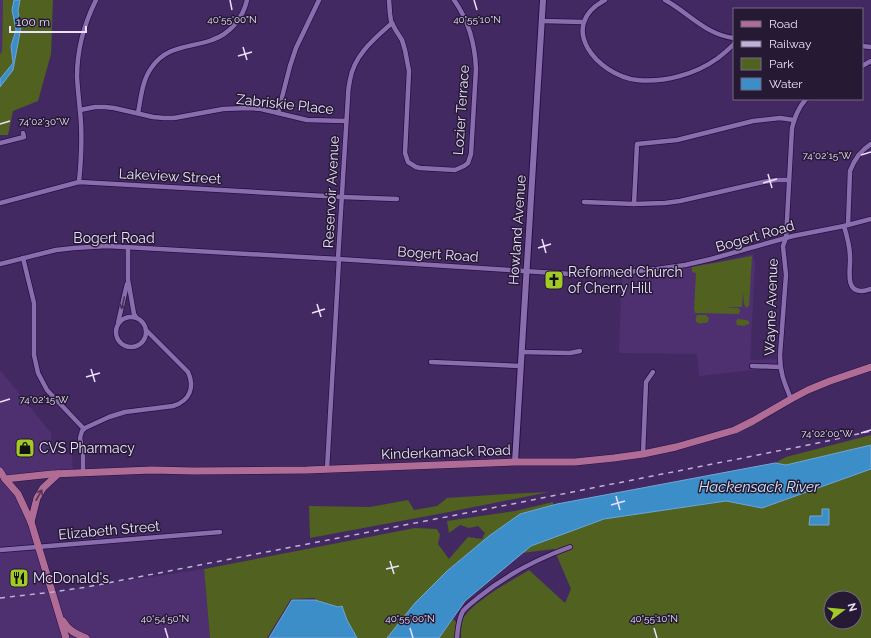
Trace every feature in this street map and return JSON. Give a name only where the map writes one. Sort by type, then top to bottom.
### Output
[{"type":"main road","name":"Kinderkamack Road","points":[[5,479],[83,472],[326,469],[515,462],[575,462],[614,458],[643,454],[687,444],[735,430],[808,390],[871,367]]},
{"type":"main road","points":[[0,471],[18,494],[31,522],[66,638]]},
{"type":"main road","points":[[31,522],[37,498],[43,488],[58,474]]},
{"type":"main road","points":[[60,617],[66,627],[86,638]]},
{"type":"street","points":[[79,182],[81,148],[77,76],[79,52],[85,25],[96,0]]},
{"type":"street","points":[[138,113],[145,78],[157,60],[170,51],[212,40],[225,33],[237,22],[247,0]]},
{"type":"street","points":[[278,113],[296,48],[319,0]]},
{"type":"street","points":[[389,0],[392,23]]},
{"type":"street","name":"Lozier Terrace","points":[[392,23],[402,40],[409,71],[405,154],[408,162],[411,165],[420,168],[455,170],[464,166],[471,154],[476,57],[473,40],[467,24],[454,0]]},
{"type":"street","name":"Howland Avenue","points":[[515,462],[543,0]]},
{"type":"street","points":[[605,0],[595,6],[584,22],[583,30],[585,44],[588,51],[601,65],[626,78],[636,80],[660,80],[684,75],[707,65],[733,45]]},
{"type":"street","points":[[665,0],[712,32],[733,38]]},
{"type":"street","points":[[542,21],[584,22]]},
{"type":"street","name":"Reservoir Avenue","points":[[326,469],[346,121],[350,80],[356,62],[368,45],[392,23]]},
{"type":"street","name":"Wayne Avenue","points":[[791,399],[782,376],[780,366],[786,275],[783,246],[786,238],[792,128],[800,106],[805,100]]},
{"type":"street","name":"Zabriskie Place","points":[[80,110],[105,107],[153,117],[174,118],[236,108],[260,109],[306,120],[346,121]]},
{"type":"street","points":[[634,204],[637,144],[677,140],[753,121],[780,118],[794,120]]},
{"type":"street","points":[[0,143],[24,137],[23,133]]},
{"type":"street","points":[[871,144],[857,156],[850,171],[846,225],[850,256],[850,283],[858,291],[862,292],[871,289]]},
{"type":"street","points":[[584,202],[634,204],[665,203],[763,182],[789,180]]},
{"type":"street","name":"Lakeview Street","points":[[0,203],[79,182],[397,199]]},
{"type":"street","name":"Bogert Road","points":[[0,264],[45,252],[107,246],[571,274],[599,274],[657,269],[711,259],[793,236],[871,218]]},
{"type":"street","points":[[128,247],[128,280],[134,314],[136,317]]},
{"type":"street","points":[[23,258],[34,303],[34,355],[38,373],[46,390],[84,429]]},
{"type":"street","points":[[128,280],[116,334],[118,339],[129,347],[138,346],[142,343],[147,331]]},
{"type":"street","points":[[83,472],[83,454],[80,438],[84,429],[89,425],[117,413],[173,406],[183,402],[187,398],[191,388],[188,372],[147,331],[144,322],[136,317],[127,317],[117,325]]},
{"type":"street","points":[[522,352],[570,353],[580,351]]},
{"type":"street","points":[[431,362],[521,366]]},
{"type":"street","points":[[752,366],[780,366]]},
{"type":"street","points":[[643,454],[646,382],[653,372]]},
{"type":"street","name":"Elizabeth Street","points":[[0,550],[220,532]]},
{"type":"street","points":[[457,638],[459,620],[464,610],[485,592],[500,581],[528,565],[570,547]]},
{"type":"shaded area","points":[[0,0],[3,0],[2,52],[0,54]]},
{"type":"shaded area","points":[[753,254],[755,263],[750,360],[780,359],[780,367],[699,376],[697,354],[619,353],[622,272],[715,263]]},
{"type":"shaded area","points":[[0,370],[51,433],[52,454],[72,454],[73,473],[6,479],[18,494],[53,592],[204,569],[210,638],[0,638]]},
{"type":"green space","points":[[3,0],[14,0],[12,10],[16,30],[11,46],[13,63],[0,79],[0,54],[2,52]]},
{"type":"green space","points":[[20,0],[53,0],[51,54],[38,101],[13,111],[8,135],[0,135],[0,87],[13,70],[21,27],[18,11]]},
{"type":"green space","points":[[752,256],[749,306],[746,308],[744,304],[743,292],[742,307],[724,307],[738,308],[740,310],[739,314],[695,313],[696,273],[692,272],[692,267]]},
{"type":"green space","points":[[697,315],[706,315],[709,318],[708,322],[698,323],[696,321]]},
{"type":"green space","points":[[738,319],[749,321],[749,324],[744,326],[737,325],[736,321]]},
{"type":"green space","points":[[871,435],[871,445],[786,465],[775,463],[786,457]]},
{"type":"green space","points":[[871,469],[871,638],[461,638],[462,621],[468,612],[493,592],[529,570],[565,603],[571,589],[554,549],[522,553],[531,546],[604,519],[726,501],[762,508]]},
{"type":"green space","points":[[549,492],[310,538],[309,506],[370,507],[408,500],[414,510],[437,506],[447,498]]},
{"type":"green space","points":[[553,502],[553,506],[520,514],[489,536],[447,571],[415,603],[387,638],[357,638],[347,620],[342,606],[338,607],[315,600],[315,598],[291,599],[267,638],[210,638],[204,569],[415,528],[437,529],[440,535],[438,544],[449,559],[468,537],[482,539],[485,533],[478,526],[469,528],[460,525],[449,533],[447,521],[515,511]]},
{"type":"green space","points":[[453,619],[458,624],[455,638],[439,638]]},
{"type":"water","points":[[14,0],[20,0],[18,11],[21,27],[13,70],[0,87],[0,79],[13,63],[11,46],[16,30],[12,10]]},
{"type":"water","name":"Hackensack River","points":[[871,445],[871,469],[762,508],[726,501],[604,519],[531,546],[465,601],[439,638],[387,638],[415,603],[447,571],[489,536],[520,514],[557,504],[775,463],[786,465]]},
{"type":"water","points":[[822,509],[829,509],[829,525],[809,525],[810,516],[822,516]]},
{"type":"water","points":[[292,600],[315,600],[338,607],[342,606],[347,620],[357,638],[269,638]]},
{"type":"railway","points":[[0,598],[87,587],[492,508],[823,442],[871,431]]},
{"type":"place","name":"Reformed Church of Cherry Hill","points":[[554,280]]},
{"type":"place","name":"CVS Pharmacy","points":[[25,448]]},
{"type":"place","name":"McDonald's","points":[[19,578]]}]
